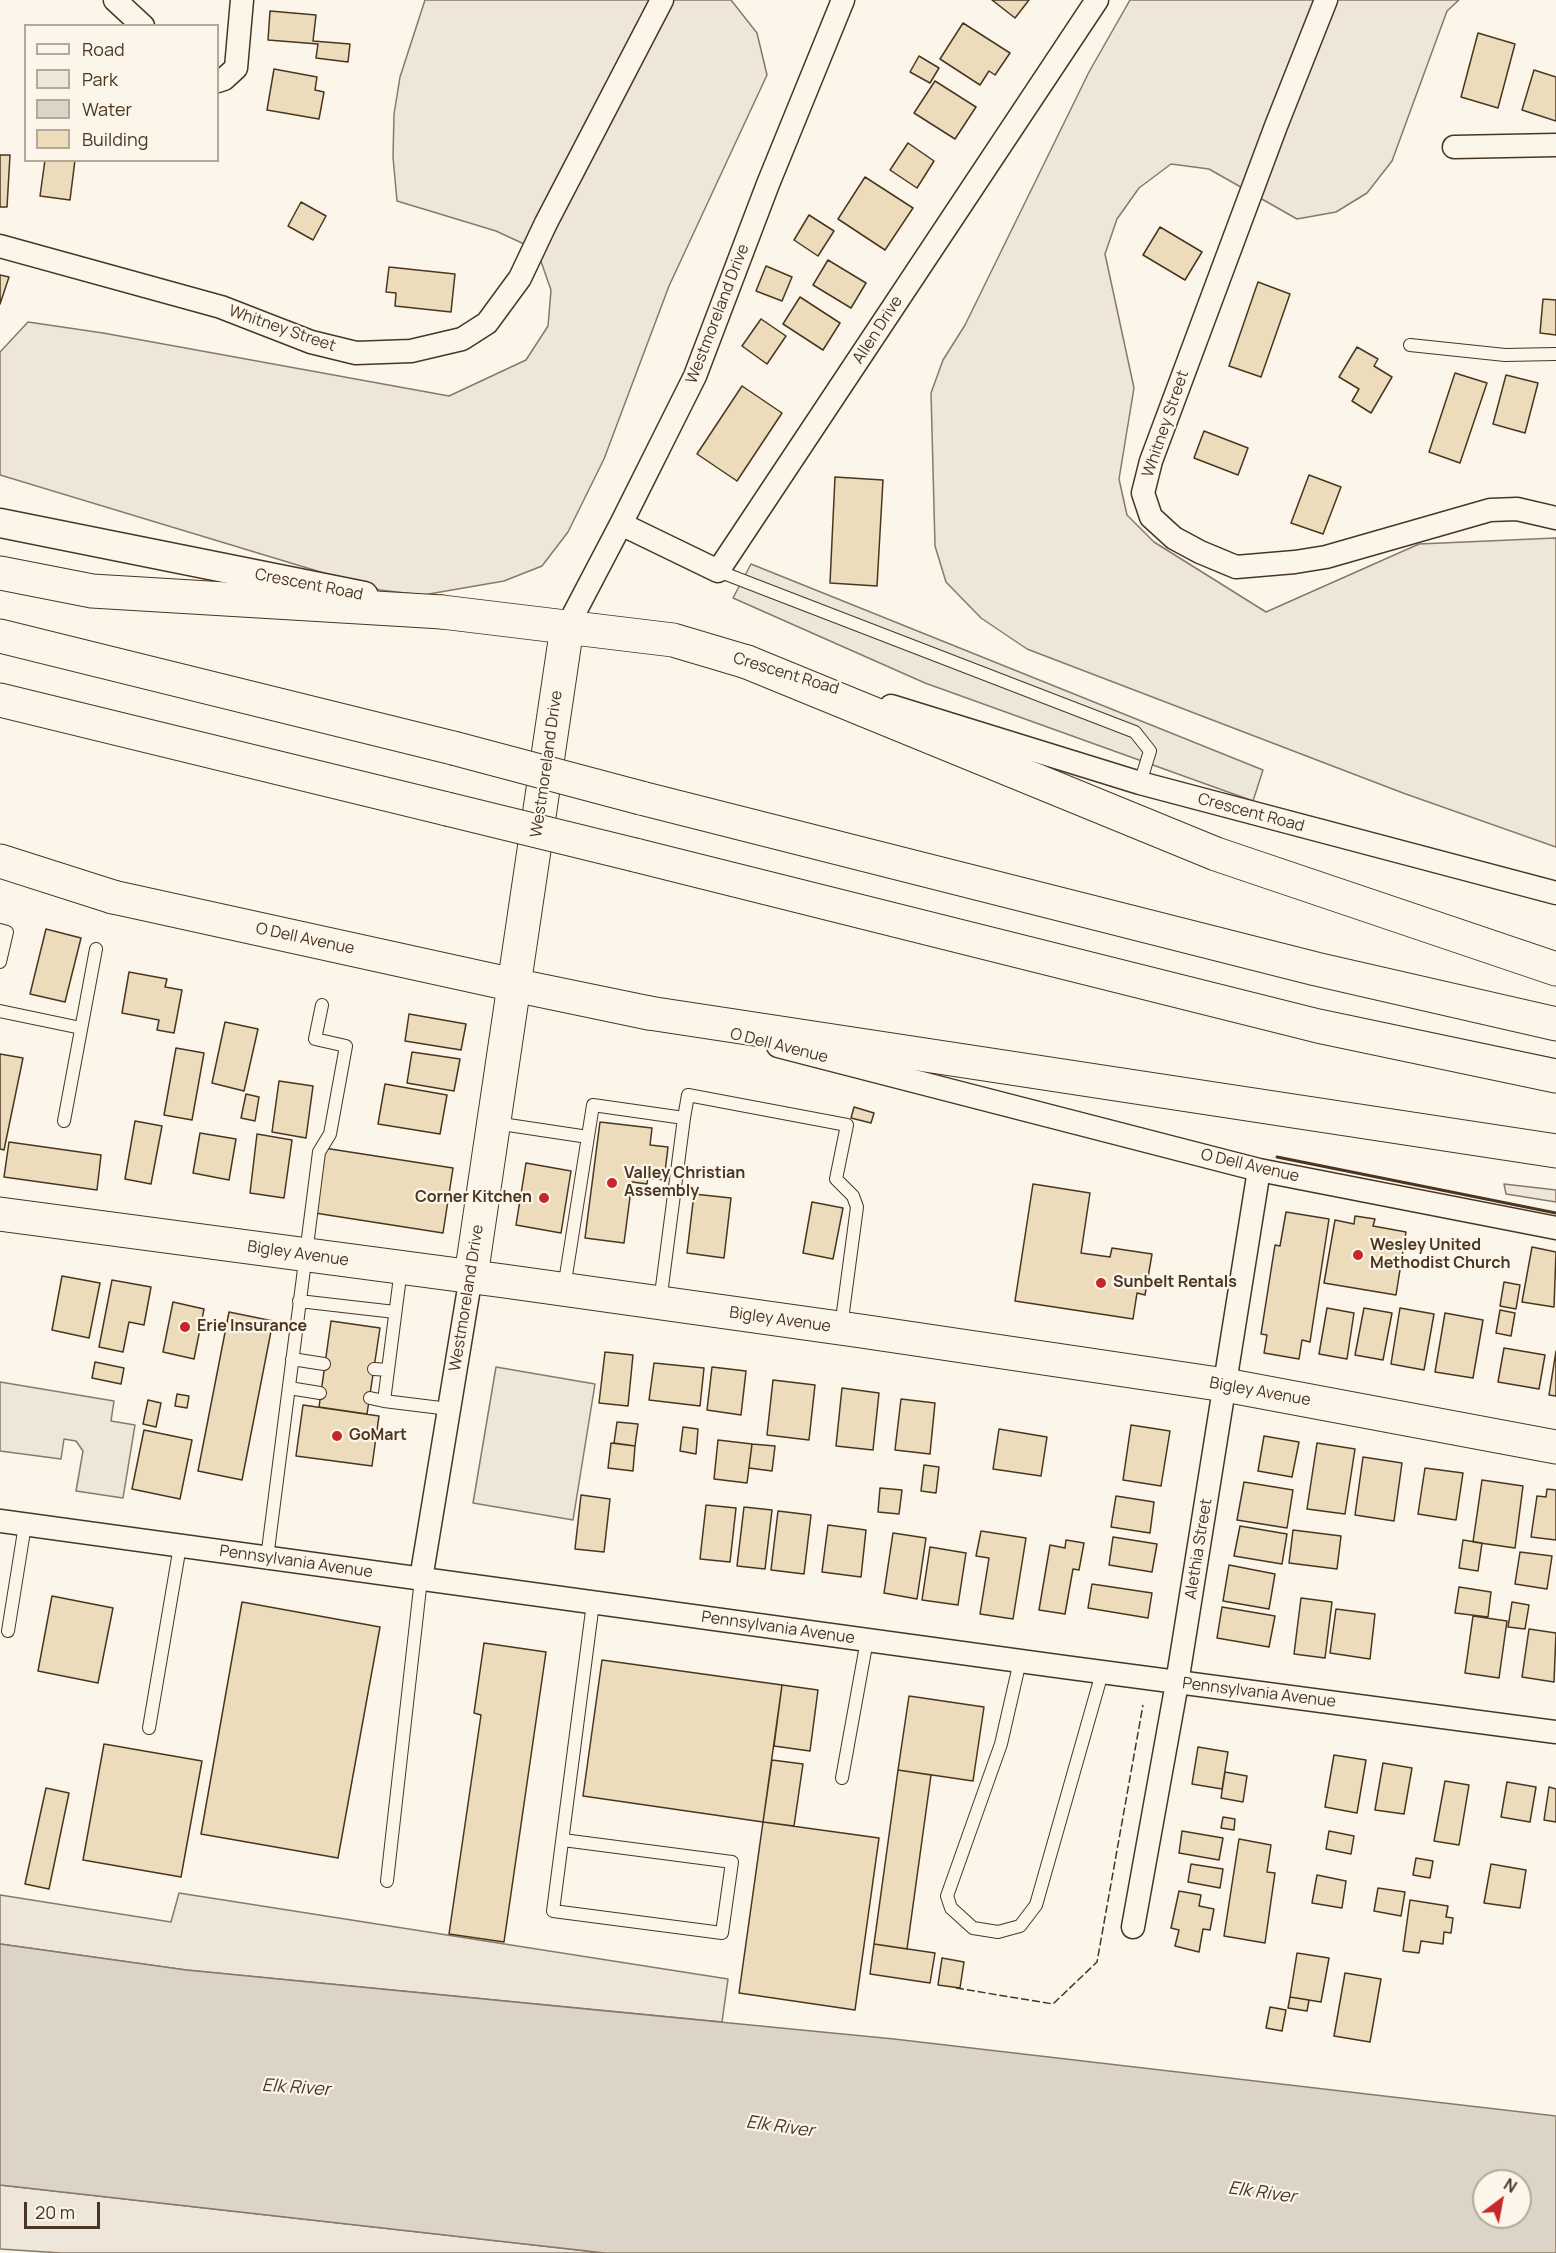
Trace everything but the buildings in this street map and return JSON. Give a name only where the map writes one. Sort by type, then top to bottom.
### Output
[{"type":"main road","points":[[0,573],[92,591],[442,612]]},
{"type":"main road","name":"Crescent Road","points":[[442,612],[673,640],[747,662]]},
{"type":"main road","name":"Westmoreland Drive","points":[[471,1276],[567,627]]},
{"type":"main road","points":[[0,636],[453,748],[1316,969],[1556,1024]]},
{"type":"main road","points":[[747,662],[1216,854],[1556,969]]},
{"type":"main road","points":[[0,700],[635,855],[1318,1026],[1556,1076]]},
{"type":"main road","points":[[0,861],[113,897]]},
{"type":"main road","name":"O Dell Avenue","points":[[113,897],[649,1013]]},
{"type":"main road","points":[[649,1013],[1556,1151]]},
{"type":"main road","name":"Bigley Avenue","points":[[0,1214],[471,1276],[1225,1385],[1556,1447]]},
{"type":"street","points":[[115,0],[141,24]]},
{"type":"street","points":[[219,81],[224,80],[236,68],[242,0]]},
{"type":"street","name":"Whitney Street","points":[[0,246],[221,307],[311,342],[356,353],[411,351],[462,339],[487,323],[520,278],[546,223],[662,0]]},
{"type":"street","name":"Westmoreland Drive","points":[[567,627],[695,376],[768,184],[843,0]]},
{"type":"street","name":"Allen Drive","points":[[718,571],[1097,0]]},
{"type":"street","name":"Whitney Street","points":[[1326,0],[1150,461],[1143,493],[1151,517],[1174,538],[1236,567],[1326,557],[1490,510],[1517,509],[1556,518]]},
{"type":"street","points":[[1454,147],[1556,145]]},
{"type":"street","name":"Crescent Road","points":[[0,523],[442,612]]},
{"type":"street","points":[[621,524],[718,571]]},
{"type":"street","name":"Crescent Road","points":[[747,662],[1140,783],[1556,893]]},
{"type":"street","name":"O Dell Avenue","points":[[0,870],[113,897]]},
{"type":"street","name":"O Dell Avenue","points":[[649,1013],[1259,1170],[1556,1228]]},
{"type":"street","name":"Alethia Street","points":[[1133,1927],[1177,1683],[1259,1170]]},
{"type":"street","name":"Westmoreland Drive","points":[[421,1579],[471,1276]]},
{"type":"street","name":"Pennsylvania Avenue","points":[[0,1521],[1177,1683],[1556,1732]]},
{"type":"lane","points":[[1410,345],[1505,355],[1556,354]]},
{"type":"lane","points":[[718,571],[1135,732],[1150,751],[1140,783]]},
{"type":"lane","points":[[0,930],[7,932],[0,962]]},
{"type":"lane","points":[[64,1121],[96,949]]},
{"type":"lane","points":[[267,1558],[319,1152],[330,1134],[346,1046],[315,1039],[322,1005]]},
{"type":"lane","points":[[0,1011],[81,1028]]},
{"type":"lane","points":[[660,1303],[688,1095],[847,1125],[836,1179],[853,1196],[857,1207],[841,1328]]},
{"type":"lane","points":[[564,1290],[593,1105],[684,1118]]},
{"type":"lane","points":[[493,1123],[588,1137]]},
{"type":"lane","points":[[384,1401],[401,1267]]},
{"type":"lane","points":[[299,1301],[395,1312]]},
{"type":"lane","points":[[292,1359],[324,1364]]},
{"type":"lane","points":[[374,1369],[388,1370]]},
{"type":"lane","points":[[289,1388],[320,1393]]},
{"type":"lane","points":[[370,1398],[449,1409]]},
{"type":"lane","points":[[8,1631],[25,1525]]},
{"type":"lane","points":[[149,1728],[180,1546]]},
{"type":"lane","points":[[387,1881],[421,1579]]},
{"type":"lane","points":[[563,1840],[732,1862],[722,1933],[554,1911],[593,1603]]},
{"type":"lane","points":[[842,1778],[867,1640]]},
{"type":"lane","points":[[1020,1661],[1001,1744],[947,1896],[951,1908],[973,1928],[998,1932],[1020,1926],[1036,1905],[1102,1672]]},
{"type":"green space","points":[[425,0],[731,0],[757,33],[767,75],[669,286],[604,459],[568,532],[542,566],[504,581],[423,595],[380,590],[0,475],[0,352],[28,322],[103,333],[449,396],[526,360],[548,326],[551,290],[537,250],[496,231],[397,201],[393,157],[394,114],[400,77]]},
{"type":"green space","points":[[1130,0],[1459,0],[1447,11],[1392,161],[1367,193],[1336,212],[1297,219],[1209,169],[1171,164],[1139,188],[1117,219],[1105,254],[1134,388],[1119,479],[1127,515],[1154,542],[1266,612],[1419,544],[1556,538],[1556,847],[1403,793],[1027,649],[981,618],[946,582],[935,546],[931,393],[943,360],[965,325],[1089,72]]},
{"type":"green space","points":[[1504,1184],[1556,1190],[1556,1202],[1506,1194]]},
{"type":"green space","points":[[179,1893],[728,1979],[722,2022],[186,1970],[0,1944],[0,1895],[171,1922]]},
{"type":"green space","points":[[0,2185],[605,2253],[61,2253],[0,2249]]},
{"type":"shaded area","points":[[751,564],[1263,770],[1253,801],[925,683],[733,598]]},
{"type":"shaded area","points":[[496,1367],[595,1384],[573,1520],[473,1503]]},
{"type":"shaded area","points":[[0,1382],[114,1401],[111,1421],[135,1425],[123,1498],[76,1491],[83,1451],[76,1441],[64,1439],[61,1459],[0,1451]]},
{"type":"water","name":"Elk River","points":[[0,1944],[186,1970],[894,2039],[1556,2116],[1556,2253],[605,2253],[0,2185]]},
{"type":"fence","points":[[956,1988],[1053,2004],[1097,1962],[1143,1705]]},
{"type":"wall","points":[[1277,1157],[1556,1213]]},
{"type":"place","name":"Valley Christian Assembly","points":[[612,1183]]},
{"type":"place","name":"Corner Kitchen","points":[[544,1198]]},
{"type":"place","name":"Wesley United Methodist Church","points":[[1358,1255]]},
{"type":"place","name":"Sunbelt Rentals","points":[[1101,1283]]},
{"type":"place","name":"Erie Insurance","points":[[185,1327]]},
{"type":"place","name":"GoMart","points":[[337,1436]]}]
